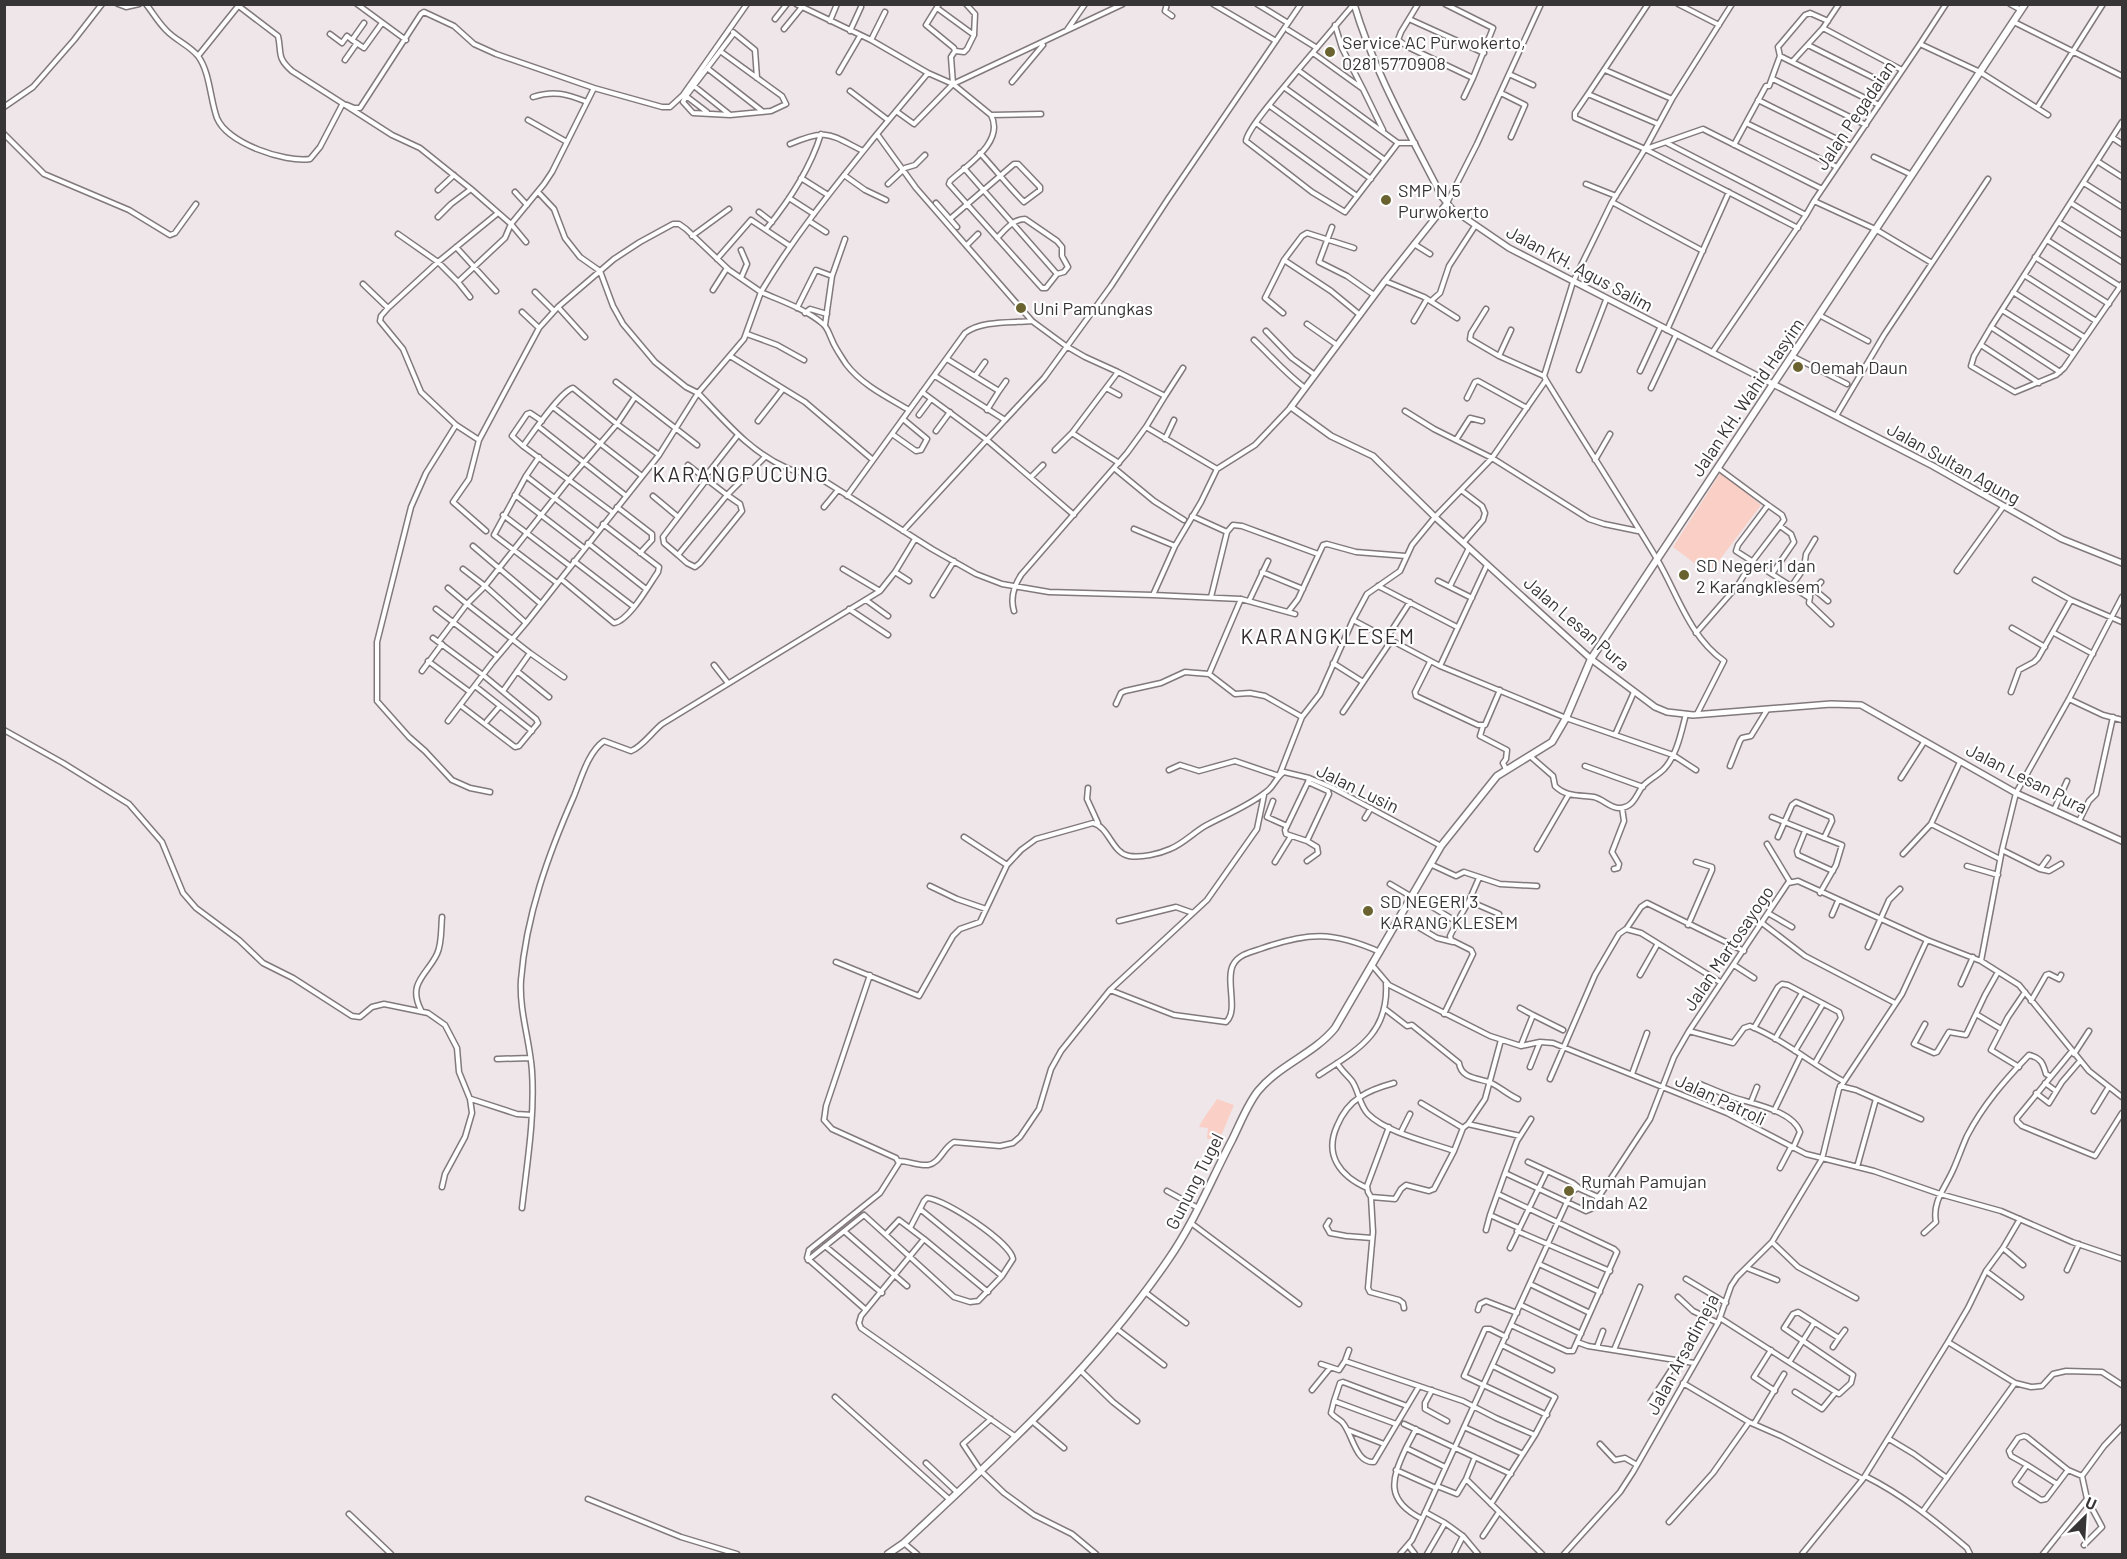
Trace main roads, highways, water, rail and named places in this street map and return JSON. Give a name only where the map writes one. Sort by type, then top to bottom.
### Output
[{"type":"main road","name":"Jalan KH. Wahid Hasyim","points":[[1485,791],[1506,769],[1552,742],[1566,718],[1591,659],[2023,7]]},
{"type":"main road","name":"Gunung Tugel","points":[[888,1554],[904,1543],[1032,1422],[1081,1371],[1145,1292],[1191,1223],[1256,1094],[1289,1063],[1332,1032],[1441,846],[1485,791]]},
{"type":"tunnel","points":[[1876,79],[1889,86]]},
{"type":"place","name":"Service AC Purwokerto, 0281 5770908","points":[[1330,52]]},
{"type":"place","name":"SMP N 5 Purwokerto","points":[[1386,200]]},
{"type":"place","name":"Uni Pamungkas","points":[[1021,308]]},
{"type":"place","name":"Oemah Daun","points":[[1798,367]]},
{"type":"place","name":"SD Negeri 1 dan 2 Karangklesem","points":[[1684,575]]},
{"type":"place","name":"SD NEGERI 3 KARANG KLESEM","points":[[1368,911]]},
{"type":"place","name":"Rumah Pamujan Indah A2","points":[[1569,1191]]},
{"type":"district","name":"KARANGPUCUNG","points":[[741,473]]},
{"type":"district","name":"KARANGKLESEM","points":[[1328,635]]}]
